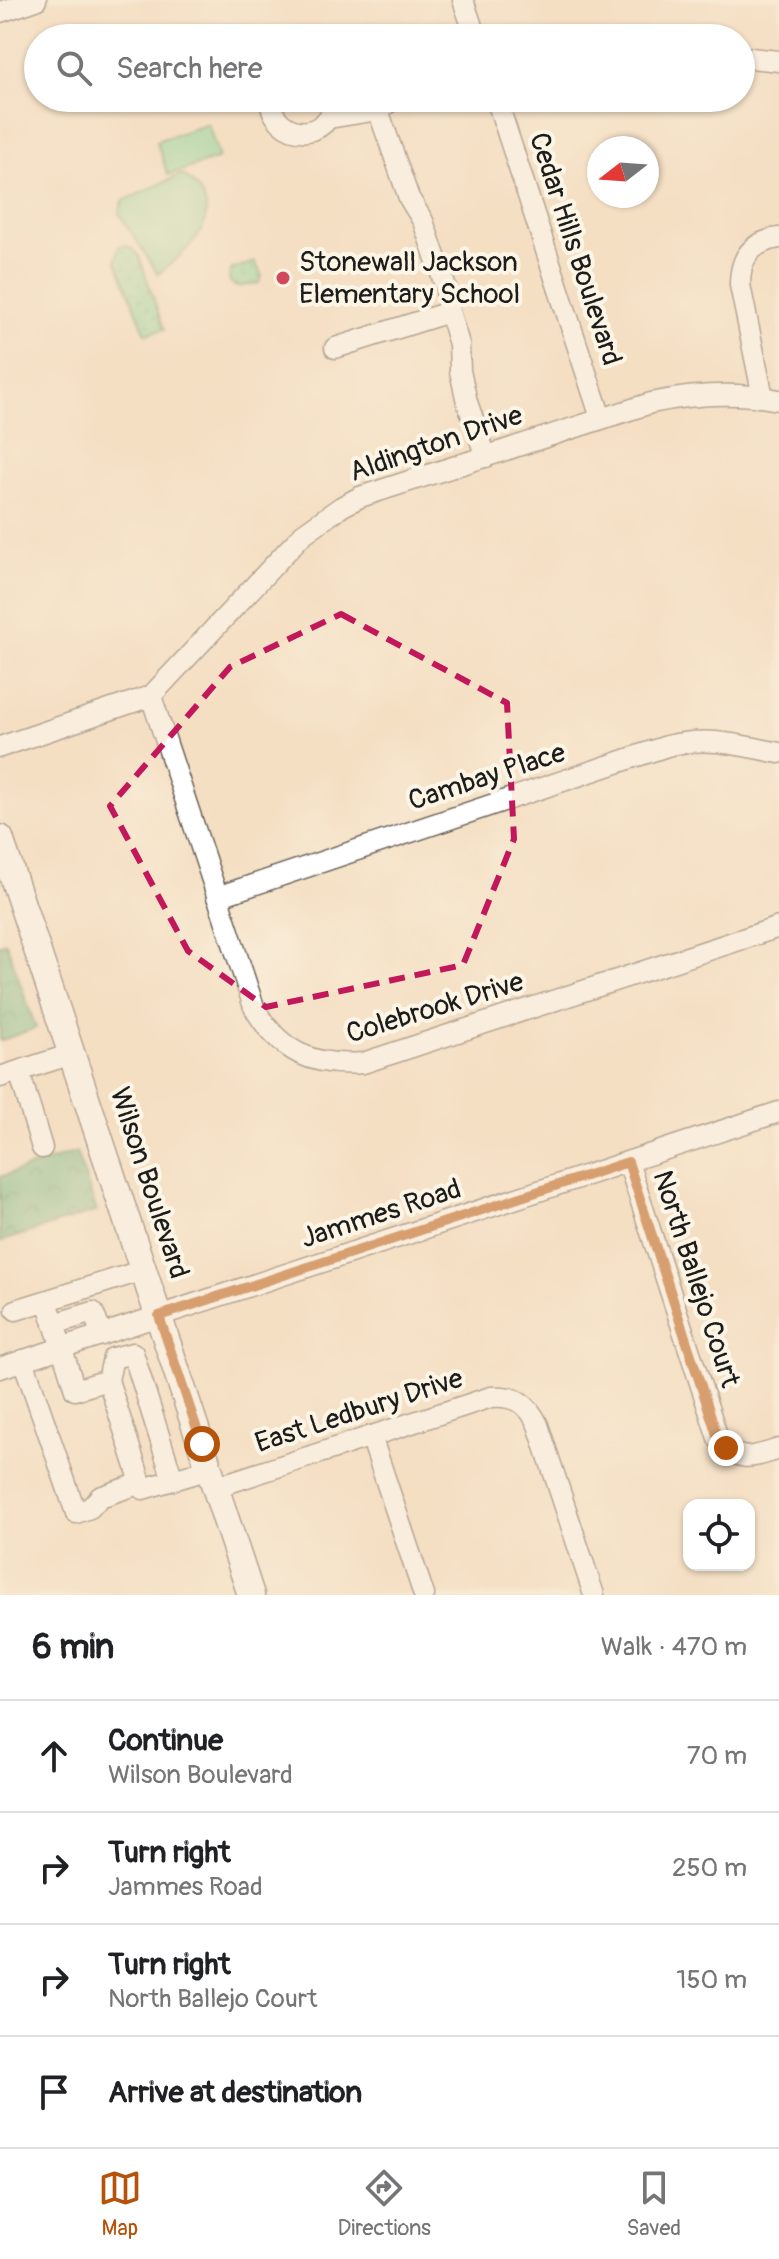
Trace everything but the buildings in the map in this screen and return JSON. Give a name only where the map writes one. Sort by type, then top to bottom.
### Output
[{"type":"main road","name":"Wilson Boulevard","points":[[0,838],[8,887],[72,1054],[251,1595]]},
{"type":"street","points":[[0,12],[36,0]]},
{"type":"street","points":[[463,0],[471,24]]},
{"type":"street","points":[[755,58],[779,61]]},
{"type":"street","points":[[273,112],[291,130],[312,130],[329,118],[354,112]]},
{"type":"street","points":[[329,118],[331,112]]},
{"type":"street","points":[[389,112],[409,198],[423,221],[446,288],[449,312],[459,344],[460,371],[467,402],[486,457]]},
{"type":"street","name":"Cedar Hills Boulevard","points":[[501,112],[601,418]]},
{"type":"street","points":[[771,398],[740,285],[740,268],[746,255],[756,245],[779,238]]},
{"type":"street","points":[[335,348],[449,312]]},
{"type":"street","name":"Aldington Drive","points":[[0,747],[151,696],[282,555],[324,519],[360,497],[601,418],[686,395],[724,393],[771,398]]},
{"type":"street","name":"Colebrook Drive","points":[[151,696],[254,1007],[264,1025],[281,1043],[321,1062],[340,1065],[363,1063],[779,927]]},
{"type":"street","name":"Cambay Place","points":[[217,897],[667,746],[691,740],[717,740],[779,753]]},
{"type":"street","points":[[42,1148],[9,1074],[72,1054]]},
{"type":"street","name":"Jammes Road","points":[[0,1368],[779,1112]]},
{"type":"street","name":"North Ballejo Court","points":[[628,1162],[718,1438],[733,1454],[743,1458],[779,1449]]},
{"type":"street","points":[[16,1310],[144,1270]]},
{"type":"street","points":[[54,1324],[102,1307],[105,1295],[101,1283]]},
{"type":"street","points":[[47,1301],[75,1390],[108,1380]]},
{"type":"street","points":[[93,1312],[118,1356]]},
{"type":"street","points":[[23,1360],[76,1513],[90,1508],[100,1497],[141,1483],[108,1380],[113,1358],[118,1356],[133,1353],[173,1480]]},
{"type":"street","points":[[150,1404],[185,1393]]},
{"type":"street","name":"East Ledbury Drive","points":[[141,1483],[143,1489],[173,1480],[213,1478],[371,1436],[491,1397],[506,1396],[520,1401],[531,1410],[538,1425],[594,1595]]},
{"type":"street","points":[[371,1436],[424,1595]]},
{"type":"highlighted area","points":[[341,614],[507,703],[514,839],[463,965],[266,1007],[188,951],[110,806],[230,667]]},
{"type":"green space","points":[[208,124],[219,158],[168,175],[156,141]]},
{"type":"green space","points":[[182,174],[205,201],[206,215],[194,240],[158,274],[119,213],[123,201]]},
{"type":"green space","points":[[125,245],[139,256],[164,329],[146,334],[116,260],[119,246]]},
{"type":"green space","points":[[255,262],[262,276],[259,283],[236,287],[230,282],[232,269]]},
{"type":"green space","points":[[6,942],[36,1028],[0,1041],[0,944]]},
{"type":"green space","points":[[76,1152],[97,1211],[0,1242],[0,1177]]},
{"type":"place","name":"Stonewall Jackson Elementary School","points":[[283,278]]},
{"type":"route","points":[[202,1444],[159,1316],[628,1162],[718,1438],[726,1448]]}]
